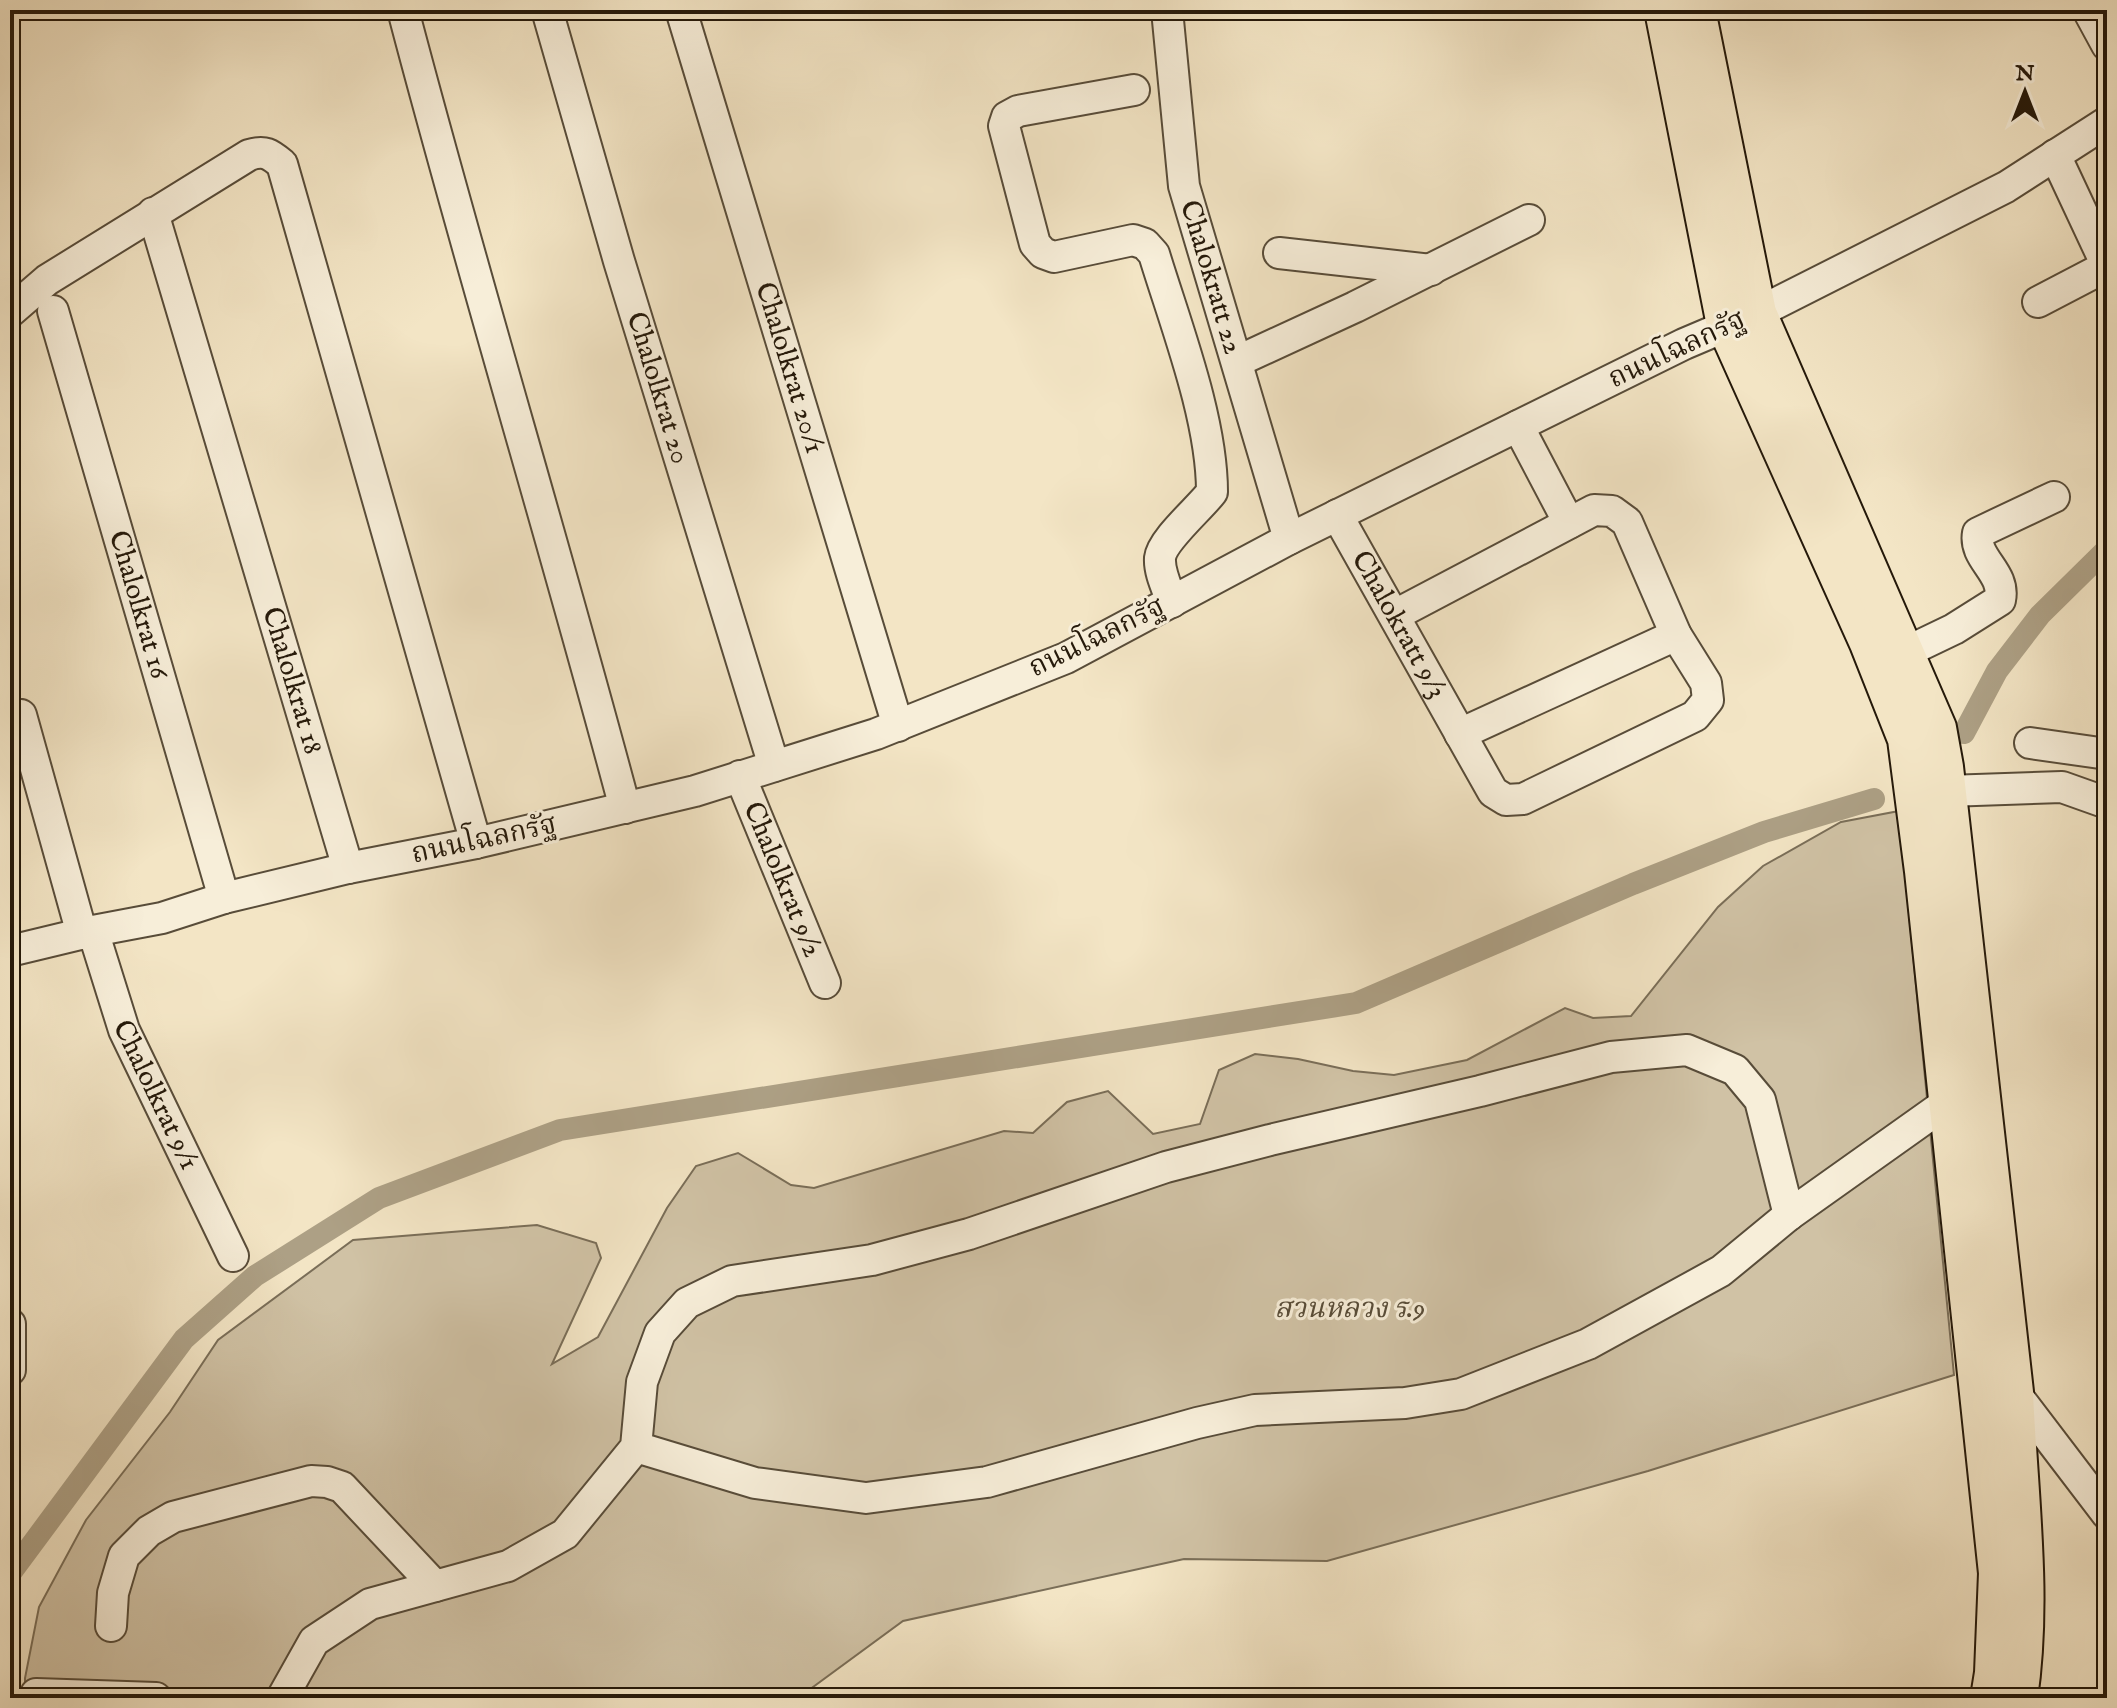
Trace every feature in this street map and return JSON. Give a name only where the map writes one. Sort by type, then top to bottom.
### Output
[{"type":"main road","points":[[1664,10],[1742,319],[1907,739],[1998,1573],[1990,1698]]},
{"type":"main road","points":[[1696,10],[1742,319],[1904,653],[1937,728],[1947,791],[2014,1392],[2018,1491],[2026,1569],[2018,1698]]},
{"type":"street","points":[[403,10],[450,190],[625,808]]},
{"type":"street","name":"Chalolkrat 20","points":[[547,10],[623,276],[774,766]]},
{"type":"street","name":"Chalolkrat 20/1","points":[[681,10],[898,726]]},
{"type":"street","name":"Chalokratt 22","points":[[1167,10],[1182,179],[1289,539]]},
{"type":"street","points":[[2088,10],[2107,45]]},
{"type":"street","points":[[1134,90],[1018,111],[1007,117],[1004,126],[1035,244],[1043,253],[1054,257],[1133,240],[1145,244],[1154,254],[1198,401],[1212,470],[1212,492],[1160,554],[1161,568],[1172,602]]},
{"type":"street","name":"ถนนโฉลกรัฐ","points":[[10,951],[162,918],[224,898],[348,868],[476,843],[695,791],[898,726],[1066,658],[1289,539],[2006,187],[2107,122]]},
{"type":"street","points":[[10,312],[47,280],[249,155],[262,151],[282,164],[476,843]]},
{"type":"street","points":[[2038,302],[2107,266],[2055,155]]},
{"type":"street","name":"Chalolkrat 18","points":[[153,213],[348,868]]},
{"type":"street","points":[[1238,361],[1529,220]]},
{"type":"street","points":[[1279,253],[1431,270]]},
{"type":"street","name":"Chalolkrat 16","points":[[53,311],[224,898]]},
{"type":"street","points":[[1518,426],[1569,523]]},
{"type":"street","points":[[1904,653],[1954,629],[2000,600],[2001,586],[1993,569],[1978,550],[1978,533],[2054,497]]},
{"type":"street","points":[[1395,615],[1594,510],[1612,511],[1627,522],[1676,635],[1460,734]]},
{"type":"street","name":"Chalokratt 9/3","points":[[1337,515],[1493,792],[1506,800],[1523,799],[1695,716],[1709,693],[1676,635]]},
{"type":"street","name":"Chalolkrat 9/1","points":[[21,715],[87,932],[124,1030],[233,1256]]},
{"type":"street","points":[[2030,743],[2107,754]]},
{"type":"street","name":"Chalolkrat 9/2","points":[[740,776],[825,983]]},
{"type":"street","points":[[1947,791],[2062,787],[2107,803]]},
{"type":"street","points":[[282,1698],[314,1641],[370,1604],[508,1566],[565,1534],[636,1447],[642,1382],[660,1333],[687,1303],[732,1281],[872,1260],[969,1234],[1166,1167],[1270,1140],[1611,1057],[1687,1050],[1735,1070],[1760,1100],[1789,1215]]},
{"type":"street","points":[[636,1447],[755,1483],[866,1498],[987,1482],[1197,1423],[1255,1410],[1405,1403],[1461,1394],[1588,1344],[1721,1271],[1789,1215],[1948,1102]]},
{"type":"street","points":[[10,1324],[10,1370]]},
{"type":"street","points":[[2014,1392],[2107,1514]]},
{"type":"street","points":[[111,1626],[113,1593],[124,1556],[149,1531],[173,1517],[311,1481],[342,1487],[435,1586]]},
{"type":"street","points":[[36,1694],[156,1698]]},
{"type":"green space","name":"สวนหลวง ร.9","points":[[1899,811],[1954,1375],[1648,1471],[1327,1561],[1184,1559],[903,1621],[798,1698],[25,1698],[25,1678],[39,1607],[86,1520],[170,1412],[218,1340],[353,1240],[537,1225],[596,1243],[601,1258],[552,1364],[598,1337],[667,1208],[696,1166],[738,1153],[791,1185],[814,1188],[1004,1131],[1033,1133],[1067,1102],[1108,1091],[1153,1134],[1200,1124],[1219,1070],[1255,1054],[1394,1075],[1467,1060],[1565,1008],[1593,1018],[1631,1016],[1718,907],[1763,866],[1841,822]]},
{"type":"waterway","points":[[1964,733],[1997,671],[2040,615],[2107,549]]},
{"type":"waterway","points":[[10,1574],[184,1339],[255,1276],[379,1198],[560,1130],[1356,1003],[1633,884],[1764,832],[1874,799]]}]
